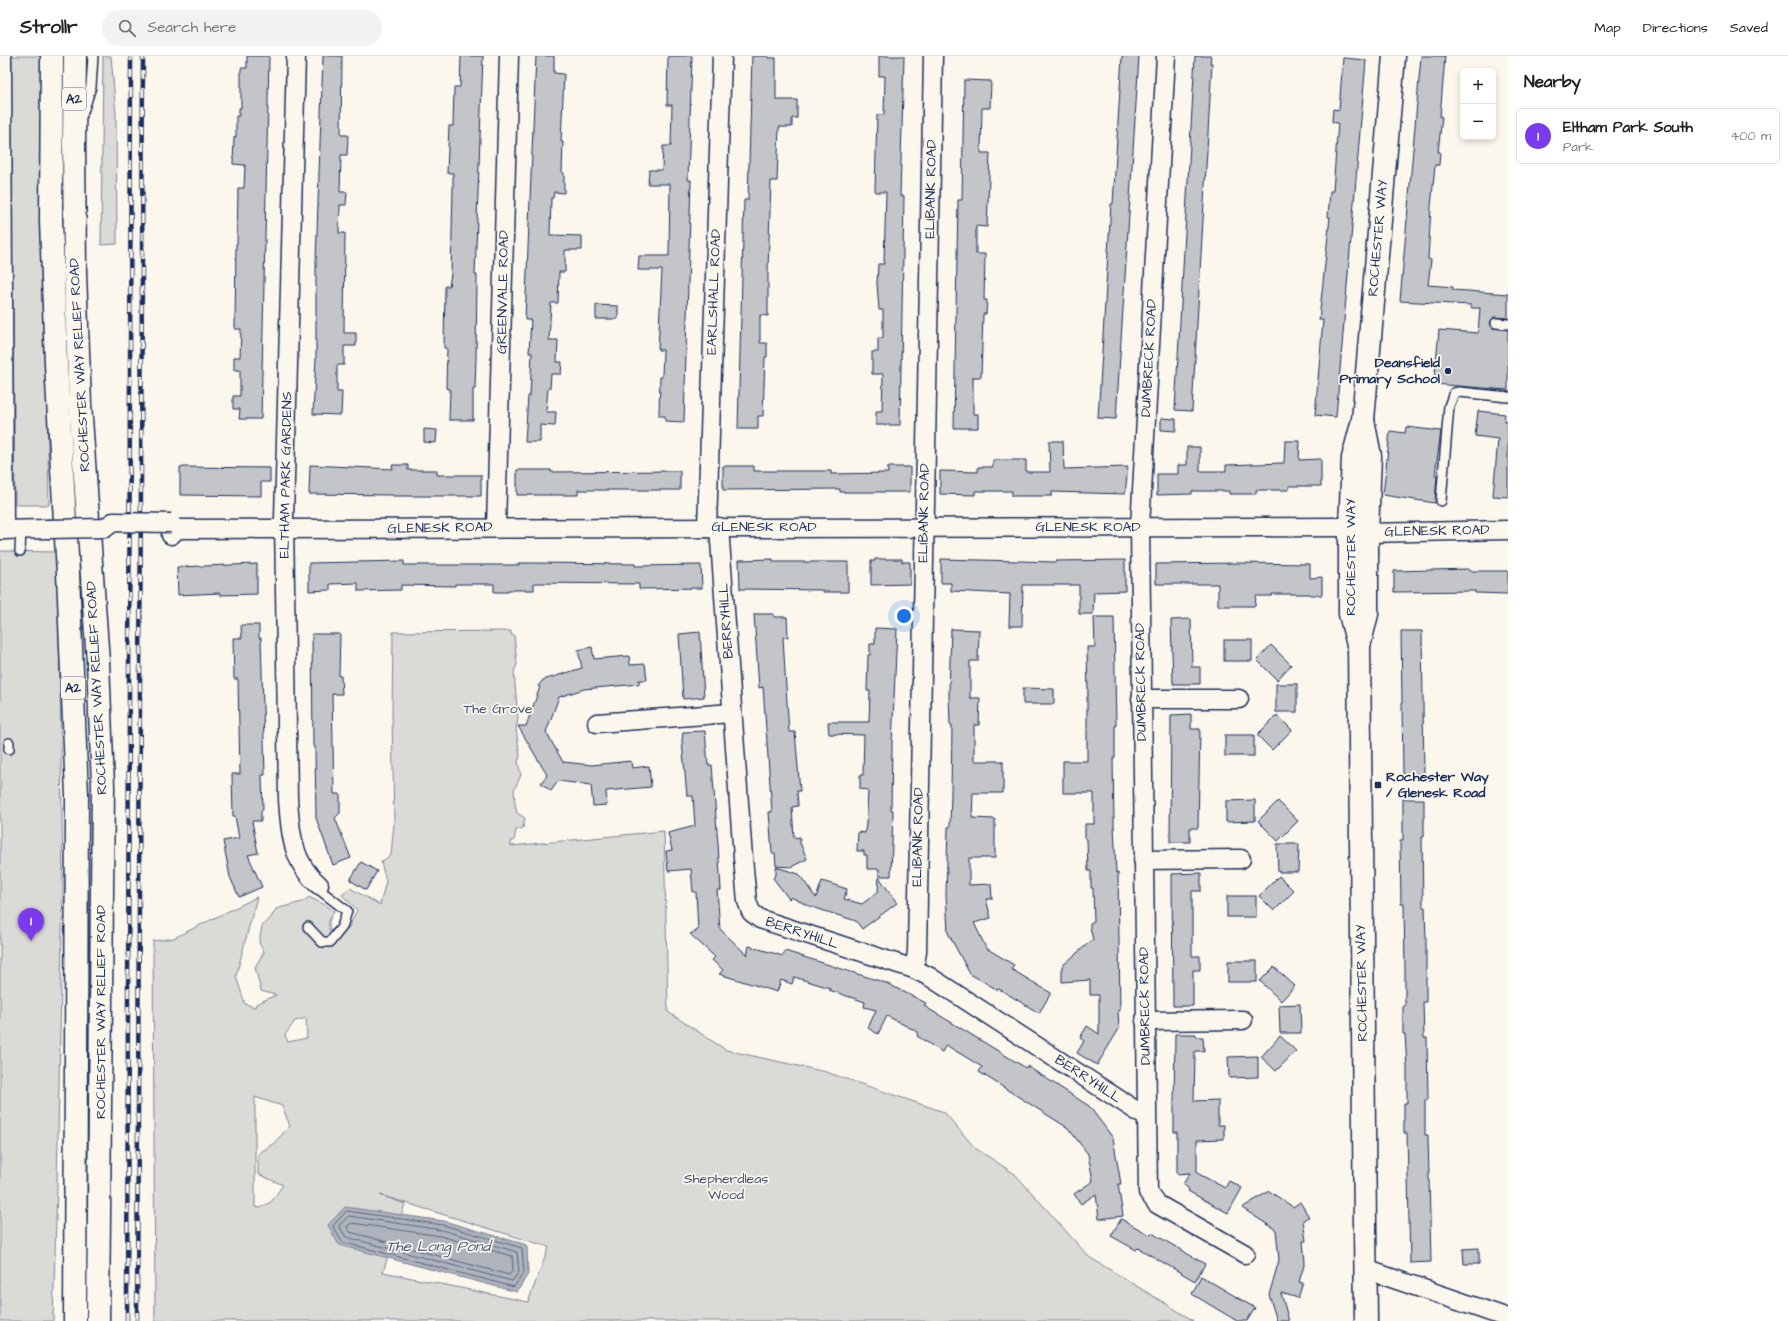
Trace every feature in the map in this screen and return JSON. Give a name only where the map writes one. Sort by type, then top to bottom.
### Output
[{"type":"main road","name":"ROCHESTER WAY RELIEF ROAD","points":[[52,56],[51,220],[55,357],[68,573],[77,795],[74,1321]]},
{"type":"main road","name":"ROCHESTER WAY RELIEF ROAD","points":[[75,56],[75,273],[80,404],[98,662],[103,786],[98,1321]]},
{"type":"main road","name":"ROCHESTER WAY","points":[[1366,1321],[1359,646],[1350,614],[1358,530],[1353,458],[1363,420],[1394,56]]},
{"type":"street","points":[[2,56],[2,530]]},
{"type":"street","name":"ELTHAM PARK GARDENS","points":[[296,56],[284,529],[288,799],[291,839],[302,868],[319,885]]},
{"type":"street","name":"GREENVALE ROAD","points":[[496,527],[509,56]]},
{"type":"street","name":"EARLSHALL ROAD","points":[[713,528],[722,56]]},
{"type":"street","name":"ELIBANK ROAD","points":[[914,969],[916,952],[933,56]]},
{"type":"street","name":"DUMBRECK ROAD","points":[[1166,56],[1140,527],[1148,1192],[1157,1204],[1245,1254]]},
{"type":"street","name":"GLENESK ROAD","points":[[2,530],[105,528],[113,535],[173,529],[496,527],[1140,527],[1358,530],[1508,530]]},
{"type":"street","name":"BERRYHILL","points":[[713,528],[732,713],[742,858],[747,901],[751,912],[760,919],[914,969],[930,977],[1146,1117]]},
{"type":"street","points":[[1141,699],[1239,699]]},
{"type":"street","points":[[597,723],[732,713]]},
{"type":"street","points":[[1143,860],[1241,859]]},
{"type":"street","points":[[1145,1020],[1242,1020]]},
{"type":"street","points":[[1365,1269],[1508,1318]]},
{"type":"lane","points":[[74,142],[91,87],[92,56]]},
{"type":"lane","points":[[1496,323],[1508,324]]},
{"type":"lane","points":[[1441,501],[1449,406],[1454,393],[1459,392],[1508,397]]},
{"type":"lane","points":[[20,550],[21,530]]},
{"type":"lane","points":[[308,927],[322,942],[330,942],[342,927],[347,910],[321,891],[319,885]]},
{"type":"green space","points":[[10,56],[41,56],[49,505],[15,505]]},
{"type":"green space","points":[[103,56],[111,56],[116,114],[117,244],[101,245]]},
{"type":"green space","points":[[0,551],[58,552],[63,885],[53,1321],[0,1321]]},
{"type":"green space","points":[[511,631],[511,635],[514,635],[517,664],[514,672],[518,719],[516,729],[520,756],[518,762],[521,775],[514,790],[517,813],[525,818],[523,828],[516,830],[514,841],[511,841],[511,846],[664,831],[668,1012],[726,1050],[826,1072],[944,1112],[975,1148],[1015,1174],[1089,1257],[1194,1321],[155,1321],[153,941],[174,938],[257,897],[236,976],[245,1004],[255,1007],[256,1004],[276,995],[261,991],[255,967],[264,952],[259,943],[262,926],[270,919],[276,909],[302,902],[309,897],[334,911],[329,921],[329,930],[349,927],[357,910],[342,895],[350,888],[380,905],[386,881],[381,862],[391,855],[394,823],[392,716],[393,632]],"holes":[[[306,1018],[307,1038],[288,1042],[285,1035],[295,1021]],[[255,1097],[282,1106],[290,1126],[274,1143],[258,1154],[258,1174],[283,1185],[271,1202],[260,1208],[255,1207]],[[380,1195],[549,1247],[528,1302],[383,1272],[405,1204]]]},
{"type":"water","name":"The Long Pond","points":[[345,1207],[444,1221],[527,1245],[528,1274],[517,1292],[339,1245],[328,1225]]},
{"type":"building","points":[[247,56],[269,56],[261,419],[239,419],[240,409],[233,409],[233,396],[240,396],[240,370],[234,370],[234,357],[240,357],[241,329],[235,329],[236,244],[238,188],[244,188],[245,165],[233,164],[234,137],[236,137],[236,116],[239,116],[239,108],[241,108],[241,68],[247,68]]},
{"type":"building","points":[[323,56],[342,56],[341,135],[348,135],[347,155],[341,155],[340,192],[347,192],[346,205],[340,205],[339,233],[345,233],[344,333],[356,333],[356,346],[344,346],[344,365],[337,365],[337,392],[342,392],[341,415],[313,414],[316,358],[316,262]]},
{"type":"building","points":[[461,56],[483,56],[475,275],[477,275],[475,389],[473,389],[473,420],[449,420],[450,389],[446,388],[447,348],[444,348],[445,286],[449,286],[451,274],[453,173],[447,173],[449,126],[453,126],[454,87],[460,87]]},
{"type":"building","points":[[536,56],[554,56],[554,73],[564,74],[561,142],[563,142],[562,173],[564,173],[564,193],[554,192],[553,198],[551,198],[550,235],[582,236],[582,250],[565,250],[565,272],[559,272],[558,303],[551,303],[549,340],[558,340],[557,362],[562,362],[561,374],[551,374],[550,388],[548,388],[546,412],[556,412],[555,426],[540,425],[540,442],[525,442],[528,396],[530,396],[532,353],[529,353],[531,320],[525,320]]},
{"type":"building","points":[[668,56],[692,56],[688,180],[691,180],[684,422],[665,421],[665,416],[659,416],[660,377],[662,377],[663,350],[658,350],[662,270],[638,270],[639,256],[669,256],[670,184],[648,184],[649,170],[662,170],[663,146],[671,146],[672,105],[667,105]]},
{"type":"building","points":[[752,56],[769,56],[768,58],[776,58],[776,100],[797,100],[797,118],[792,118],[792,127],[779,127],[777,181],[771,181],[768,316],[760,315],[760,343],[767,343],[767,357],[765,357],[763,416],[758,416],[758,429],[738,429],[744,200],[748,200]]},
{"type":"building","points":[[879,56],[904,56],[900,196],[904,196],[900,425],[876,425],[876,411],[882,411],[883,374],[872,374],[872,352],[878,352],[878,338],[883,338],[883,310],[879,310],[877,283],[878,264],[884,264],[886,192],[875,192],[877,115],[884,115],[885,76],[879,76]]},
{"type":"building","points":[[1122,56],[1139,56],[1116,419],[1098,418]]},
{"type":"building","points":[[1195,56],[1211,56],[1210,63],[1212,63],[1192,411],[1175,410]]},
{"type":"building","points":[[1421,56],[1445,56],[1440,117],[1442,117],[1438,152],[1440,152],[1439,165],[1435,165],[1431,207],[1428,259],[1431,260],[1428,285],[1453,287],[1453,290],[1508,294],[1508,318],[1494,317],[1490,323],[1493,328],[1508,330],[1508,390],[1434,384],[1439,330],[1478,333],[1480,308],[1471,308],[1471,305],[1400,301]]},
{"type":"building","points":[[1343,58],[1366,60],[1336,417],[1315,415],[1323,320],[1319,320],[1330,217],[1328,217],[1330,191],[1333,191],[1338,123],[1332,122],[1333,109],[1339,110]]},
{"type":"building","points":[[964,80],[991,81],[990,108],[982,108],[981,153],[990,153],[987,227],[976,226],[976,254],[985,254],[984,300],[987,300],[986,314],[983,314],[981,377],[973,377],[973,414],[978,414],[978,428],[954,428],[958,200],[962,200]]},
{"type":"building","points":[[596,305],[618,306],[618,319],[596,319]]},
{"type":"building","points":[[1478,411],[1505,414],[1504,422],[1508,422],[1508,497],[1493,496],[1498,439],[1475,436]]},
{"type":"building","points":[[1161,418],[1176,419],[1176,431],[1161,430]]},
{"type":"building","points":[[1406,427],[1441,431],[1435,475],[1437,475],[1435,503],[1383,495],[1390,431],[1405,433]]},
{"type":"building","points":[[424,429],[437,430],[436,443],[424,442]]},
{"type":"building","points":[[1049,441],[1063,441],[1064,469],[1128,467],[1125,494],[1052,492],[1052,496],[1012,496],[1012,491],[975,491],[975,495],[940,494],[940,471],[978,472],[978,467],[993,467],[993,460],[1026,460],[1026,472],[1050,472]]},
{"type":"building","points":[[1285,441],[1300,441],[1299,460],[1321,459],[1321,486],[1289,486],[1289,490],[1256,490],[1256,494],[1229,494],[1229,491],[1192,491],[1192,494],[1157,495],[1157,474],[1178,474],[1178,465],[1187,465],[1187,447],[1200,447],[1200,471],[1226,471],[1226,465],[1284,463]]},
{"type":"building","points":[[310,465],[393,469],[392,465],[408,465],[408,470],[437,470],[437,475],[481,475],[481,496],[309,494]]},
{"type":"building","points":[[723,466],[754,466],[754,471],[831,471],[831,474],[888,473],[888,467],[910,467],[910,492],[840,492],[840,489],[723,490]]},
{"type":"building","points":[[180,467],[270,468],[270,482],[261,482],[261,496],[180,495]]},
{"type":"building","points":[[517,470],[551,470],[551,472],[680,471],[680,490],[578,490],[578,495],[517,495]]},
{"type":"building","points":[[773,559],[773,562],[848,562],[848,592],[823,592],[823,590],[740,589],[739,560]]},
{"type":"building","points":[[875,559],[902,559],[902,562],[910,562],[910,584],[871,585],[871,561],[875,561]]},
{"type":"building","points":[[941,559],[1056,562],[1125,560],[1125,591],[1094,592],[1093,614],[1079,614],[1079,585],[1023,585],[1022,626],[1009,626],[1010,594],[951,591],[951,583],[941,583]]},
{"type":"building","points":[[404,561],[404,565],[519,565],[519,563],[534,563],[635,564],[635,566],[701,565],[702,588],[639,589],[639,584],[534,583],[534,590],[508,590],[508,592],[494,592],[494,584],[455,584],[455,586],[401,585],[401,590],[358,591],[358,583],[330,584],[330,590],[309,591],[309,563]]},
{"type":"building","points":[[257,564],[257,594],[220,595],[220,593],[178,595],[177,567]]},
{"type":"building","points":[[1156,564],[1310,564],[1310,578],[1322,577],[1322,595],[1272,594],[1272,596],[1256,596],[1255,606],[1218,606],[1218,584],[1156,584]]},
{"type":"building","points":[[1469,569],[1469,571],[1508,571],[1508,594],[1475,593],[1475,591],[1394,592],[1394,571]]},
{"type":"building","points":[[754,614],[774,614],[774,617],[787,617],[788,637],[783,637],[789,732],[795,732],[800,791],[797,791],[798,806],[792,807],[794,838],[800,837],[800,843],[807,859],[791,867],[776,866],[775,853],[772,853],[769,812],[772,812],[763,687],[759,688]]},
{"type":"building","points":[[1094,617],[1114,617],[1116,726],[1115,758],[1113,758],[1114,824],[1116,873],[1118,873],[1120,1011],[1118,1010],[1119,1029],[1097,1065],[1077,1053],[1084,1041],[1080,1038],[1087,1026],[1099,1034],[1099,995],[1090,995],[1090,980],[1062,982],[1062,966],[1093,940],[1090,923],[1094,921],[1093,888],[1091,888],[1091,871],[1088,871],[1085,824],[1094,824],[1094,793],[1063,793],[1063,761],[1087,761],[1087,647],[1095,647]]},
{"type":"building","points":[[1191,619],[1192,667],[1200,667],[1200,684],[1173,684],[1171,620]]},
{"type":"building","points":[[241,625],[259,625],[259,638],[261,638],[265,775],[262,775],[263,810],[261,810],[261,821],[252,821],[258,853],[248,855],[262,887],[239,897],[230,877],[223,841],[239,838],[235,816],[233,816],[232,774],[240,774],[238,679],[234,679],[233,638],[242,638]]},
{"type":"building","points":[[875,628],[897,629],[892,744],[891,810],[893,810],[891,876],[879,876],[879,869],[867,869],[867,855],[864,855],[864,851],[857,851],[858,832],[865,833],[867,813],[868,790],[860,789],[860,775],[863,775],[864,735],[829,734],[828,722],[869,722],[870,691],[867,691],[868,655],[870,655],[870,644],[875,644]]},
{"type":"building","points":[[951,629],[979,630],[978,661],[970,661],[970,698],[980,698],[979,725],[974,725],[974,761],[1003,761],[1003,793],[973,793],[972,818],[995,819],[995,858],[969,858],[969,885],[991,884],[992,899],[986,899],[991,918],[974,923],[986,948],[1014,965],[1011,969],[1051,993],[1039,1013],[999,989],[998,990],[970,974],[948,933],[946,895],[948,827],[950,827],[951,794],[952,725],[950,725],[949,693]]},
{"type":"building","points":[[1401,631],[1422,631],[1424,774],[1403,774]]},
{"type":"building","points":[[700,632],[704,697],[683,699],[679,634]]},
{"type":"building","points":[[312,634],[340,634],[339,676],[341,676],[342,694],[332,694],[334,794],[340,794],[340,813],[335,818],[351,858],[333,865],[316,818],[315,746],[313,746]]},
{"type":"building","points":[[1224,640],[1252,640],[1252,661],[1224,661]]},
{"type":"building","points":[[1271,645],[1291,665],[1277,680],[1257,660]]},
{"type":"building","points":[[592,647],[594,659],[629,656],[630,665],[645,664],[647,680],[639,680],[639,684],[584,689],[559,697],[546,732],[563,762],[592,765],[631,761],[632,768],[649,766],[651,787],[606,791],[607,805],[593,806],[591,785],[558,781],[551,791],[541,783],[547,775],[518,726],[526,726],[540,687],[538,686],[543,680],[582,668],[578,650]]},
{"type":"building","points":[[1276,684],[1297,684],[1297,712],[1276,712]]},
{"type":"building","points":[[1023,688],[1054,689],[1054,704],[1023,704]]},
{"type":"building","points":[[1191,714],[1191,729],[1200,729],[1198,828],[1190,828],[1190,842],[1170,842],[1171,715]]},
{"type":"building","points":[[1277,715],[1292,730],[1272,750],[1257,735]]},
{"type":"building","points":[[705,731],[708,765],[712,765],[718,844],[721,890],[717,890],[720,929],[747,955],[749,946],[783,956],[785,951],[886,983],[926,1003],[924,1006],[1026,1068],[1027,1066],[1089,1106],[1113,1138],[1121,1184],[1118,1184],[1123,1216],[1099,1219],[1096,1194],[1081,1204],[1074,1194],[1093,1181],[1088,1154],[1068,1128],[979,1072],[982,1067],[946,1045],[942,1052],[917,1036],[918,1032],[887,1016],[878,1034],[868,1028],[876,1010],[864,1007],[865,1002],[829,990],[830,988],[794,977],[792,984],[781,980],[777,992],[719,974],[723,970],[712,960],[715,957],[690,934],[698,930],[696,892],[693,892],[691,869],[668,871],[666,851],[672,850],[668,833],[695,826],[693,796],[687,796],[682,741],[683,732]]},
{"type":"building","points":[[1225,735],[1254,735],[1254,756],[1225,756]]},
{"type":"building","points":[[1403,799],[1424,799],[1424,837],[1422,837],[1423,907],[1425,907],[1426,940],[1426,1002],[1423,1002],[1424,1038],[1427,1038],[1428,1100],[1425,1100],[1425,1135],[1428,1135],[1431,1262],[1410,1263],[1407,1133],[1404,1133],[1404,1103],[1407,1103],[1407,1067],[1405,1034],[1403,1034],[1403,1006],[1405,1006],[1404,904],[1401,904],[1400,841],[1403,841]]},
{"type":"building","points":[[1255,800],[1255,821],[1226,822],[1226,801]]},
{"type":"building","points":[[1278,801],[1298,821],[1278,841],[1258,821]]},
{"type":"building","points":[[1277,844],[1299,844],[1298,872],[1278,872]]},
{"type":"building","points":[[361,862],[377,871],[366,890],[350,880]]},
{"type":"building","points":[[776,867],[799,874],[816,898],[822,881],[847,889],[844,899],[862,904],[878,892],[879,877],[897,903],[862,929],[856,921],[809,906],[791,897],[789,899],[773,878],[776,875]]},
{"type":"building","points":[[1201,873],[1201,891],[1192,891],[1192,956],[1200,956],[1200,970],[1193,970],[1193,1006],[1173,1006],[1172,874]]},
{"type":"building","points":[[1279,876],[1294,891],[1274,911],[1259,896]]},
{"type":"building","points":[[1227,896],[1256,896],[1256,917],[1227,917]]},
{"type":"building","points":[[1228,961],[1257,961],[1257,982],[1228,982]]},
{"type":"building","points":[[1274,967],[1295,986],[1281,1001],[1260,981]]},
{"type":"building","points":[[1300,1004],[1301,1033],[1280,1033],[1279,1005]]},
{"type":"building","points":[[1175,1034],[1196,1034],[1196,1037],[1203,1037],[1204,1051],[1195,1051],[1194,1101],[1218,1100],[1218,1125],[1224,1125],[1224,1139],[1197,1140],[1197,1173],[1225,1188],[1229,1181],[1242,1188],[1228,1213],[1188,1191],[1189,1189],[1183,1184],[1190,1173],[1177,1174],[1177,1132],[1174,1132]]},
{"type":"building","points":[[1280,1036],[1296,1051],[1276,1071],[1261,1057]]},
{"type":"building","points":[[1258,1056],[1258,1077],[1229,1078],[1228,1057]]},
{"type":"building","points":[[1269,1191],[1293,1207],[1300,1202],[1309,1217],[1303,1220],[1306,1241],[1303,1241],[1305,1262],[1299,1282],[1303,1283],[1298,1298],[1281,1293],[1289,1321],[1277,1321],[1269,1295],[1279,1260],[1276,1230],[1242,1208]]},
{"type":"building","points":[[1121,1219],[1150,1235],[1152,1233],[1205,1264],[1195,1281],[1138,1248],[1136,1250],[1111,1236]]},
{"type":"building","points":[[1479,1248],[1479,1264],[1464,1264],[1463,1249]]},
{"type":"building","points":[[1201,1276],[1255,1308],[1247,1321],[1237,1321],[1192,1294]]},
{"type":"railway","points":[[127,1321],[131,56]]},
{"type":"railway","points":[[137,1321],[143,56]]},
{"type":"place","name":"Deansfield Primary School","points":[[1448,371]]},
{"type":"place","name":"Rochester Way / Glenesk Road","points":[[1378,785]]},
{"type":"place","name":"Eltham Park South","points":[[31,941]]},
{"type":"park label","name":"The Grove","points":[[498,709]]},
{"type":"park label","name":"Shepherdleas Wood","points":[[726,1188]]}]
